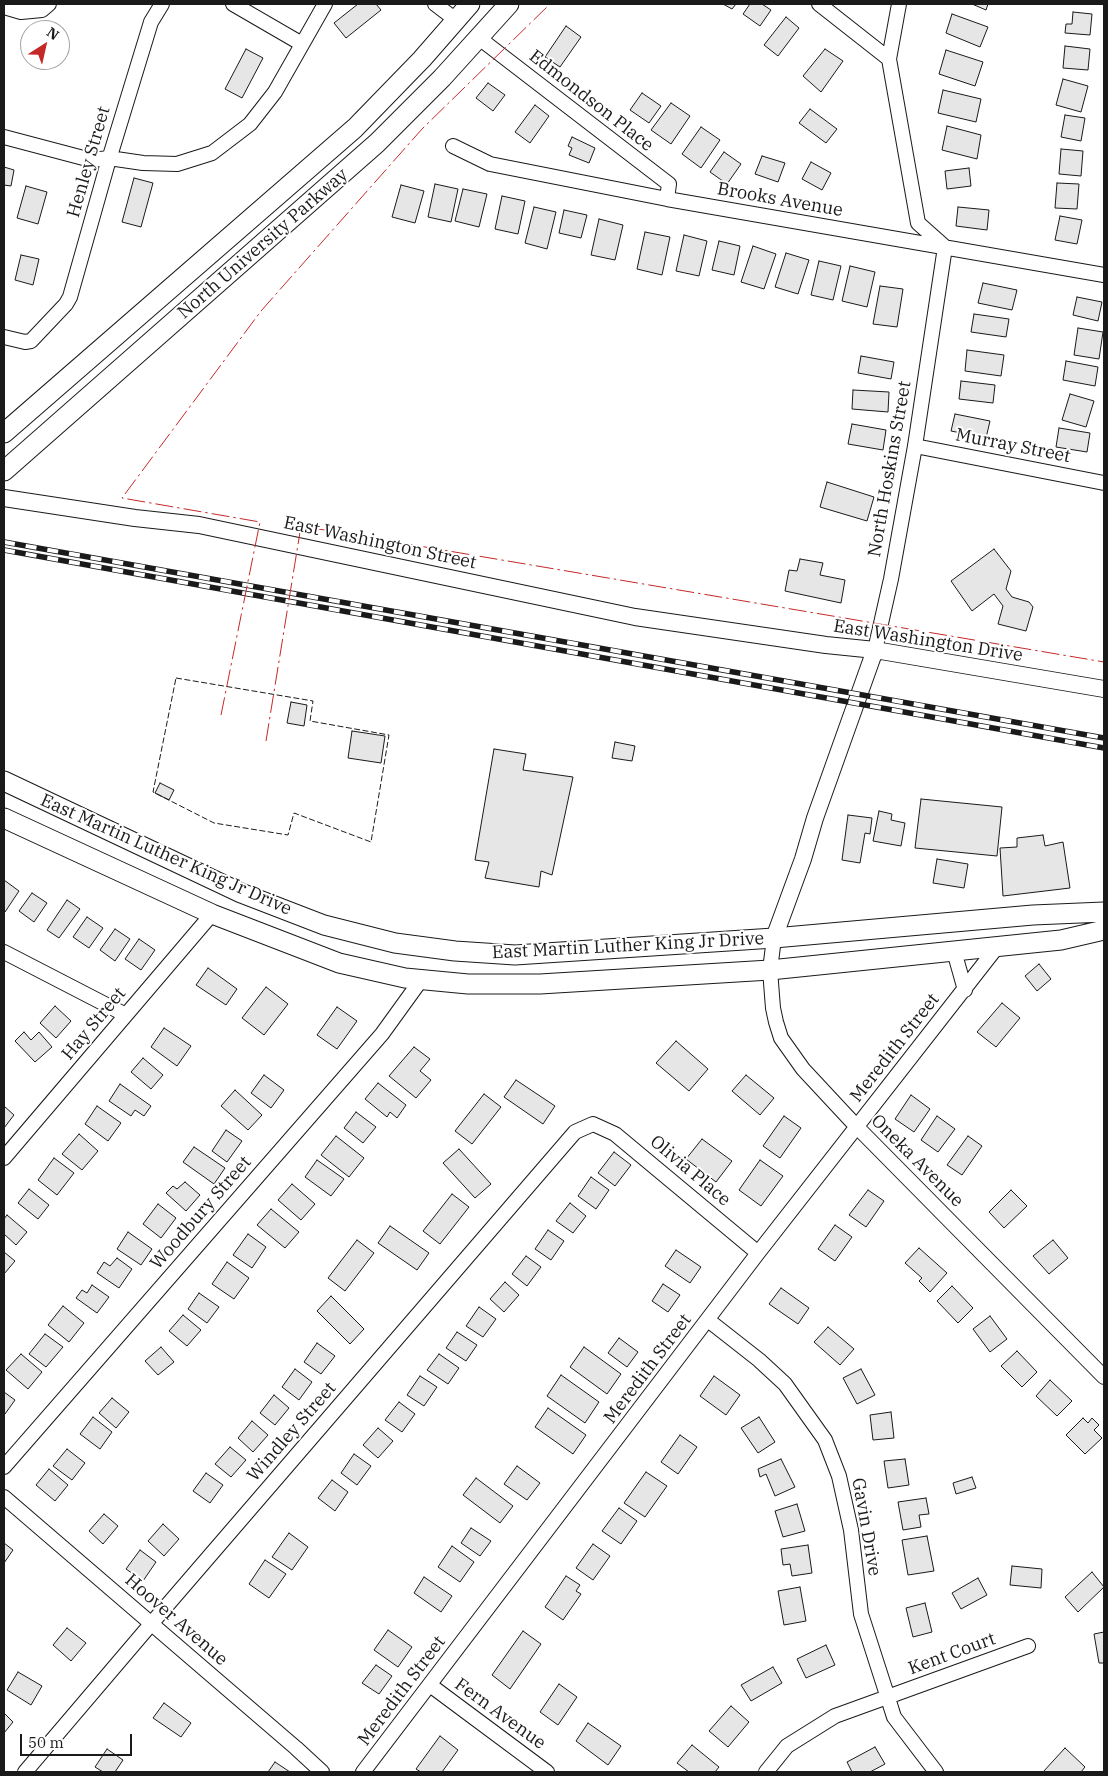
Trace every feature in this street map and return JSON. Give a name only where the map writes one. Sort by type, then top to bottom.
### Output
[{"type":"main road","name":"North University Parkway","points":[[4,433],[355,128],[422,59],[470,4]]},
{"type":"main road","name":"North University Parkway","points":[[4,471],[377,143],[442,78],[509,4]]},
{"type":"main road","name":"East Martin Luther King Jr Drive","points":[[4,781],[241,893],[324,924],[394,943],[455,951],[515,955],[774,938],[1033,915],[1104,912]]},
{"type":"main road","name":"East Martin Luther King Jr Drive","points":[[4,818],[212,914],[339,963],[421,980],[468,984],[540,984],[770,970],[1060,940],[1104,930]]},
{"type":"street","points":[[4,7],[21,12],[42,10],[50,4]]},
{"type":"street","name":"Henley Street","points":[[4,337],[25,342],[31,341],[66,304],[70,297],[109,158],[151,22],[162,4]]},
{"type":"street","points":[[233,4],[302,44]]},
{"type":"street","points":[[4,137],[91,160],[109,158],[143,163],[177,164],[212,153],[250,124],[274,92],[324,4]]},
{"type":"street","points":[[435,4],[456,20]]},
{"type":"street","points":[[819,4],[888,59]]},
{"type":"street","points":[[899,4],[888,59],[918,223],[945,247]]},
{"type":"street","name":"Edmondson Place","points":[[478,38],[669,184],[667,199]]},
{"type":"street","name":"Brooks Avenue","points":[[453,146],[490,164],[667,199],[1104,275]]},
{"type":"street","name":"North Hoskins Street","points":[[774,938],[875,650],[891,579],[915,446],[945,247]]},
{"type":"street","name":"Murray Street","points":[[915,446],[1104,482]]},
{"type":"street","name":"East Washington Street","points":[[4,498],[135,518],[199,525],[634,617],[746,633]]},
{"type":"street","name":"East Washington Drive","points":[[746,633],[875,650],[1104,689]]},
{"type":"street","name":"Hay Street","points":[[4,1158],[212,914]]},
{"type":"street","name":"Oneka Avenue","points":[[774,938],[770,970],[773,1008],[781,1038],[803,1069],[857,1127],[1104,1377]]},
{"type":"street","name":"Meredith Street","points":[[363,1772],[758,1253],[997,947]]},
{"type":"street","name":"Meredith Street","points":[[954,951],[965,990]]},
{"type":"street","points":[[4,952],[126,1015]]},
{"type":"street","name":"Woodbury Street","points":[[4,1467],[382,1034],[421,980]]},
{"type":"street","name":"Olivia Place","points":[[593,1124],[615,1134],[758,1253]]},
{"type":"street","name":"Windley Street","points":[[25,1772],[575,1132],[593,1124]]},
{"type":"street","name":"Gavin Drive","points":[[708,1320],[760,1360],[785,1384],[825,1440],[839,1476],[851,1530],[861,1614],[894,1717],[936,1772]]},
{"type":"street","name":"Hoover Avenue","points":[[4,1497],[322,1772]]},
{"type":"street","name":"Kent Court","points":[[766,1772],[787,1746],[835,1716],[1028,1646]]},
{"type":"street","name":"Fern Avenue","points":[[430,1686],[547,1772]]},
{"type":"building","points":[[358,4],[376,4],[381,10],[346,38],[334,23]]},
{"type":"building","points":[[723,4],[736,4],[732,9]]},
{"type":"building","points":[[750,4],[762,4],[771,10],[760,26],[743,14]]},
{"type":"building","points":[[972,4],[988,4],[986,10]]},
{"type":"building","points":[[1073,12],[1092,14],[1090,35],[1065,33],[1066,24],[1072,24]]},
{"type":"building","points":[[952,14],[988,27],[980,47],[946,33]]},
{"type":"building","points":[[786,17],[799,28],[778,56],[764,45]]},
{"type":"building","points":[[566,26],[581,37],[560,67],[545,57]]},
{"type":"building","points":[[1065,46],[1090,49],[1088,70],[1063,68]]},
{"type":"building","points":[[246,49],[263,58],[242,98],[225,89]]},
{"type":"building","points":[[825,49],[843,61],[821,92],[803,76]]},
{"type":"building","points":[[946,50],[983,62],[975,86],[939,74]]},
{"type":"building","points":[[1063,79],[1088,86],[1081,112],[1056,105]]},
{"type":"building","points":[[488,83],[505,95],[493,111],[476,98]]},
{"type":"building","points":[[943,90],[981,99],[976,122],[938,113]]},
{"type":"building","points":[[642,93],[661,106],[649,123],[630,110]]},
{"type":"building","points":[[671,103],[690,116],[671,144],[651,130]]},
{"type":"building","points":[[535,105],[549,116],[530,143],[515,132]]},
{"type":"building","points":[[810,109],[837,129],[826,143],[799,123]]},
{"type":"building","points":[[1065,115],[1085,118],[1081,141],[1061,137]]},
{"type":"building","points":[[947,126],[981,135],[977,159],[942,150]]},
{"type":"building","points":[[701,127],[720,140],[701,168],[682,154]]},
{"type":"building","points":[[572,137],[595,148],[589,163],[569,155],[572,148],[568,146]]},
{"type":"building","points":[[1061,149],[1083,151],[1081,176],[1059,174]]},
{"type":"building","points":[[724,152],[741,164],[727,184],[710,172]]},
{"type":"building","points":[[762,156],[785,163],[778,182],[755,174]]},
{"type":"building","points":[[811,162],[831,173],[822,190],[802,179]]},
{"type":"building","points":[[4,167],[14,170],[11,186],[4,185]]},
{"type":"building","points":[[969,168],[971,186],[947,189],[945,171]]},
{"type":"building","points":[[134,178],[153,183],[141,227],[122,222]]},
{"type":"building","points":[[1057,183],[1079,184],[1077,209],[1055,208]]},
{"type":"building","points":[[435,184],[458,189],[451,222],[428,217]]},
{"type":"building","points":[[401,185],[424,191],[415,223],[392,217]]},
{"type":"building","points":[[26,186],[47,192],[38,224],[17,218]]},
{"type":"building","points":[[463,189],[487,194],[479,227],[455,221]]},
{"type":"building","points":[[502,196],[525,201],[518,234],[495,229]]},
{"type":"building","points":[[534,207],[556,212],[547,249],[525,243]]},
{"type":"building","points":[[958,207],[989,210],[987,230],[956,226]]},
{"type":"building","points":[[564,210],[587,215],[581,238],[559,233]]},
{"type":"building","points":[[1060,216],[1082,220],[1077,244],[1055,240]]},
{"type":"building","points":[[599,219],[623,225],[615,260],[591,255]]},
{"type":"building","points":[[645,232],[670,237],[662,275],[637,269]]},
{"type":"building","points":[[684,235],[707,241],[699,276],[676,271]]},
{"type":"building","points":[[719,241],[740,246],[734,275],[712,270]]},
{"type":"building","points":[[753,246],[776,254],[764,289],[741,282]]},
{"type":"building","points":[[786,253],[809,260],[798,294],[775,287]]},
{"type":"building","points":[[21,255],[39,259],[33,285],[15,280]]},
{"type":"building","points":[[819,261],[841,266],[833,300],[811,295]]},
{"type":"building","points":[[850,266],[875,272],[867,307],[842,301]]},
{"type":"building","points":[[983,283],[1017,290],[1012,310],[978,303]]},
{"type":"building","points":[[880,286],[903,289],[897,327],[873,324]]},
{"type":"building","points":[[1077,297],[1102,302],[1098,321],[1073,315]]},
{"type":"building","points":[[974,314],[1009,319],[1006,337],[971,332]]},
{"type":"building","points":[[1078,328],[1103,332],[1099,359],[1074,355]]},
{"type":"building","points":[[967,350],[1004,355],[1001,376],[965,371]]},
{"type":"building","points":[[861,356],[894,362],[891,379],[858,373]]},
{"type":"building","points":[[1066,361],[1098,367],[1095,386],[1063,380]]},
{"type":"building","points":[[961,381],[995,385],[993,403],[959,399]]},
{"type":"building","points":[[853,390],[889,392],[888,412],[852,409]]},
{"type":"building","points":[[1070,394],[1094,401],[1086,427],[1062,420]]},
{"type":"building","points":[[955,414],[990,421],[986,438],[951,431]]},
{"type":"building","points":[[852,424],[886,430],[883,450],[848,444]]},
{"type":"building","points":[[1059,428],[1090,433],[1087,452],[1056,447]]},
{"type":"building","points":[[827,482],[874,497],[867,521],[820,507]]},
{"type":"building","points":[[994,549],[1011,571],[1006,589],[1012,597],[1029,602],[1033,607],[1026,631],[998,624],[1003,606],[994,594],[972,611],[951,581]]},
{"type":"building","points":[[800,559],[823,563],[820,575],[845,580],[841,603],[785,591],[789,570],[797,571]]},
{"type":"building","points":[[291,702],[307,705],[304,726],[287,723]]},
{"type":"building","points":[[352,731],[385,736],[381,763],[348,758]]},
{"type":"building","points":[[615,742],[635,746],[632,761],[612,758]]},
{"type":"building","points":[[494,749],[526,754],[523,770],[573,777],[552,875],[541,871],[539,887],[485,878],[489,862],[475,860]]},
{"type":"building","points":[[160,783],[174,790],[169,800],[155,793]]},
{"type":"building","points":[[921,799],[1002,807],[997,856],[915,848]]},
{"type":"building","points":[[879,811],[892,814],[891,820],[905,823],[901,846],[873,841]]},
{"type":"building","points":[[848,815],[872,818],[870,834],[865,833],[860,863],[842,860]]},
{"type":"building","points":[[1043,835],[1045,846],[1063,842],[1070,888],[1003,896],[1000,848],[1017,847],[1017,838]]},
{"type":"building","points":[[937,859],[968,864],[964,888],[933,883]]},
{"type":"building","points":[[4,880],[19,891],[5,912],[4,912]]},
{"type":"building","points":[[32,893],[47,903],[34,922],[19,911]]},
{"type":"building","points":[[67,900],[80,909],[59,938],[47,930]]},
{"type":"building","points":[[87,917],[103,928],[89,948],[73,937]]},
{"type":"building","points":[[115,929],[130,939],[115,961],[100,950]]},
{"type":"building","points":[[139,939],[155,950],[141,970],[125,959]]},
{"type":"building","points":[[1039,964],[1051,979],[1037,991],[1025,976]]},
{"type":"building","points":[[208,968],[237,989],[226,1005],[196,985]]},
{"type":"building","points":[[266,987],[288,1004],[264,1035],[242,1018]]},
{"type":"building","points":[[1002,1003],[1020,1018],[996,1047],[977,1032]]},
{"type":"building","points":[[55,1006],[71,1021],[56,1038],[40,1023]]},
{"type":"building","points":[[337,1007],[357,1021],[337,1049],[317,1035]]},
{"type":"building","points":[[164,1028],[191,1046],[177,1066],[151,1047]]},
{"type":"building","points":[[24,1032],[31,1040],[39,1032],[52,1047],[35,1062],[15,1041]]},
{"type":"building","points":[[676,1041],[708,1069],[689,1091],[656,1063]]},
{"type":"building","points":[[414,1047],[430,1059],[420,1071],[431,1080],[416,1098],[389,1076]]},
{"type":"building","points":[[143,1058],[163,1075],[151,1089],[131,1072]]},
{"type":"building","points":[[264,1075],[284,1090],[271,1108],[251,1093]]},
{"type":"building","points":[[746,1075],[774,1098],[760,1115],[732,1091]]},
{"type":"building","points":[[516,1080],[555,1106],[543,1124],[504,1097]]},
{"type":"building","points":[[378,1083],[406,1105],[397,1118],[390,1112],[387,1117],[365,1099]]},
{"type":"building","points":[[120,1084],[151,1106],[144,1116],[135,1110],[131,1116],[109,1101]]},
{"type":"building","points":[[235,1090],[262,1115],[248,1130],[221,1106]]},
{"type":"building","points":[[484,1094],[501,1107],[472,1144],[455,1131]]},
{"type":"building","points":[[911,1095],[930,1109],[914,1132],[895,1119]]},
{"type":"building","points":[[4,1106],[14,1115],[4,1128]]},
{"type":"building","points":[[97,1106],[121,1123],[108,1141],[85,1124]]},
{"type":"building","points":[[356,1112],[376,1127],[363,1143],[344,1128]]},
{"type":"building","points":[[784,1116],[801,1128],[780,1158],[763,1146]]},
{"type":"building","points":[[937,1116],[955,1129],[938,1152],[921,1140]]},
{"type":"building","points":[[226,1130],[242,1141],[227,1162],[212,1151]]},
{"type":"building","points":[[79,1134],[98,1151],[82,1170],[62,1154]]},
{"type":"building","points":[[336,1136],[364,1158],[349,1177],[321,1155]]},
{"type":"building","points":[[968,1136],[982,1146],[962,1175],[947,1165]]},
{"type":"building","points":[[702,1139],[732,1161],[716,1182],[686,1159]]},
{"type":"building","points":[[194,1147],[225,1168],[214,1184],[183,1162]]},
{"type":"building","points":[[459,1149],[491,1184],[475,1198],[443,1163]]},
{"type":"building","points":[[614,1152],[631,1165],[615,1186],[598,1173]]},
{"type":"building","points":[[54,1158],[74,1173],[57,1195],[38,1180]]},
{"type":"building","points":[[317,1160],[344,1179],[331,1196],[305,1177]]},
{"type":"building","points":[[760,1160],[783,1176],[761,1206],[739,1190]]},
{"type":"building","points":[[591,1177],[609,1190],[596,1209],[578,1196]]},
{"type":"building","points":[[185,1182],[200,1195],[186,1211],[166,1193],[173,1186],[177,1189]]},
{"type":"building","points":[[292,1184],[315,1204],[301,1220],[278,1200]]},
{"type":"building","points":[[29,1189],[49,1205],[38,1219],[18,1203]]},
{"type":"building","points":[[868,1190],[884,1201],[866,1227],[849,1215]]},
{"type":"building","points":[[1011,1190],[1027,1206],[1004,1228],[989,1212]]},
{"type":"building","points":[[452,1194],[469,1207],[440,1244],[423,1231]]},
{"type":"building","points":[[570,1203],[586,1216],[573,1233],[556,1221]]},
{"type":"building","points":[[158,1204],[176,1218],[161,1238],[143,1224]]},
{"type":"building","points":[[271,1209],[299,1232],[285,1248],[257,1225]]},
{"type":"building","points":[[7,1215],[27,1232],[16,1245],[4,1234],[4,1219]]},
{"type":"building","points":[[835,1225],[852,1237],[835,1261],[818,1249]]},
{"type":"building","points":[[390,1226],[429,1253],[417,1270],[378,1243]]},
{"type":"building","points":[[548,1230],[564,1241],[551,1260],[535,1249]]},
{"type":"building","points":[[128,1232],[152,1249],[141,1265],[117,1249]]},
{"type":"building","points":[[248,1234],[266,1247],[252,1268],[233,1255]]},
{"type":"building","points":[[357,1240],[374,1253],[345,1291],[328,1278]]},
{"type":"building","points":[[1053,1240],[1068,1258],[1049,1274],[1033,1256]]},
{"type":"building","points":[[919,1248],[947,1273],[930,1292],[919,1281],[922,1278],[905,1263]]},
{"type":"building","points":[[676,1250],[701,1267],[690,1283],[665,1266]]},
{"type":"building","points":[[4,1252],[15,1261],[4,1274]]},
{"type":"building","points":[[526,1256],[541,1267],[527,1286],[512,1274]]},
{"type":"building","points":[[117,1258],[132,1269],[119,1288],[97,1273],[104,1262],[110,1266]]},
{"type":"building","points":[[227,1262],[249,1278],[234,1299],[212,1284]]},
{"type":"building","points":[[505,1282],[519,1295],[504,1312],[490,1299]]},
{"type":"building","points":[[663,1284],[680,1295],[668,1312],[652,1301]]},
{"type":"building","points":[[92,1285],[109,1297],[97,1313],[76,1298],[82,1290],[87,1293]]},
{"type":"building","points":[[952,1286],[973,1308],[958,1323],[937,1301]]},
{"type":"building","points":[[781,1288],[809,1308],[798,1324],[769,1304]]},
{"type":"building","points":[[199,1293],[219,1307],[207,1323],[188,1309]]},
{"type":"building","points":[[331,1296],[364,1329],[350,1344],[317,1311]]},
{"type":"building","points":[[63,1306],[84,1323],[69,1342],[48,1325]]},
{"type":"building","points":[[479,1307],[496,1319],[483,1337],[466,1326]]},
{"type":"building","points":[[183,1315],[201,1330],[187,1346],[169,1331]]},
{"type":"building","points":[[990,1316],[1007,1339],[990,1352],[973,1329]]},
{"type":"building","points":[[828,1327],[854,1349],[840,1365],[814,1342]]},
{"type":"building","points":[[457,1332],[477,1345],[466,1361],[446,1348]]},
{"type":"building","points":[[45,1334],[63,1347],[46,1367],[29,1354]]},
{"type":"building","points":[[619,1338],[638,1352],[627,1367],[608,1353]]},
{"type":"building","points":[[317,1343],[335,1356],[321,1374],[304,1362]]},
{"type":"building","points":[[161,1347],[174,1362],[158,1375],[145,1361]]},
{"type":"building","points":[[584,1347],[621,1374],[607,1394],[570,1367]]},
{"type":"building","points":[[1017,1351],[1037,1372],[1022,1387],[1001,1366]]},
{"type":"building","points":[[21,1354],[42,1372],[28,1389],[6,1370]]},
{"type":"building","points":[[439,1354],[459,1368],[448,1384],[427,1370]]},
{"type":"building","points":[[295,1369],[312,1382],[299,1400],[282,1387]]},
{"type":"building","points":[[861,1369],[875,1395],[857,1404],[843,1378]]},
{"type":"building","points":[[561,1375],[599,1402],[585,1423],[547,1396]]},
{"type":"building","points":[[420,1376],[437,1387],[424,1406],[407,1395]]},
{"type":"building","points":[[714,1376],[740,1395],[726,1415],[700,1396]]},
{"type":"building","points":[[1050,1380],[1072,1401],[1057,1416],[1036,1396]]},
{"type":"building","points":[[4,1392],[15,1400],[5,1414],[4,1414]]},
{"type":"building","points":[[274,1395],[289,1408],[275,1425],[260,1413]]},
{"type":"building","points":[[112,1398],[129,1412],[116,1428],[99,1413]]},
{"type":"building","points":[[399,1402],[415,1414],[402,1432],[385,1420]]},
{"type":"building","points":[[548,1408],[586,1435],[573,1454],[535,1427]]},
{"type":"building","points":[[891,1412],[894,1438],[873,1440],[870,1415]]},
{"type":"building","points":[[93,1417],[112,1432],[100,1449],[80,1434]]},
{"type":"building","points":[[759,1417],[775,1442],[758,1453],[741,1428]]},
{"type":"building","points":[[1083,1418],[1088,1423],[1092,1418],[1099,1425],[1094,1430],[1102,1438],[1085,1454],[1066,1435]]},
{"type":"building","points":[[252,1421],[268,1435],[253,1452],[238,1438]]},
{"type":"building","points":[[378,1428],[393,1441],[378,1458],[363,1445]]},
{"type":"building","points":[[680,1435],[697,1447],[678,1474],[661,1462]]},
{"type":"building","points":[[230,1447],[246,1460],[231,1477],[215,1464]]},
{"type":"building","points":[[67,1449],[85,1463],[72,1480],[53,1466]]},
{"type":"building","points":[[354,1454],[371,1466],[357,1485],[341,1473]]},
{"type":"building","points":[[781,1459],[795,1487],[775,1496],[766,1474],[760,1477],[758,1469]]},
{"type":"building","points":[[905,1459],[909,1485],[888,1488],[884,1461]]},
{"type":"building","points":[[517,1466],[540,1483],[527,1500],[504,1484]]},
{"type":"building","points":[[49,1469],[68,1485],[55,1501],[36,1485]]},
{"type":"building","points":[[646,1472],[667,1486],[645,1517],[624,1503]]},
{"type":"building","points":[[206,1473],[223,1485],[210,1503],[193,1491]]},
{"type":"building","points":[[972,1477],[976,1488],[956,1494],[953,1483]]},
{"type":"building","points":[[476,1478],[513,1506],[500,1523],[463,1495]]},
{"type":"building","points":[[332,1480],[348,1492],[335,1511],[318,1498]]},
{"type":"building","points":[[926,1498],[929,1514],[919,1515],[921,1527],[903,1530],[898,1502]]},
{"type":"building","points":[[797,1504],[805,1531],[783,1537],[775,1511]]},
{"type":"building","points":[[619,1508],[637,1521],[621,1544],[602,1531]]},
{"type":"building","points":[[104,1514],[118,1526],[103,1544],[89,1531]]},
{"type":"building","points":[[163,1524],[179,1539],[164,1556],[148,1541]]},
{"type":"building","points":[[471,1528],[491,1541],[480,1556],[461,1543]]},
{"type":"building","points":[[289,1533],[308,1547],[292,1570],[272,1557]]},
{"type":"building","points":[[927,1536],[934,1571],[908,1575],[902,1540]]},
{"type":"building","points":[[4,1543],[13,1550],[4,1563]]},
{"type":"building","points":[[593,1544],[610,1556],[593,1580],[576,1568]]},
{"type":"building","points":[[808,1545],[812,1573],[792,1576],[790,1564],[783,1565],[781,1549]]},
{"type":"building","points":[[452,1546],[474,1562],[460,1582],[438,1567]]},
{"type":"building","points":[[140,1550],[156,1562],[143,1581],[126,1569]]},
{"type":"building","points":[[265,1560],[286,1574],[269,1598],[249,1584]]},
{"type":"building","points":[[1012,1566],[1042,1569],[1041,1588],[1010,1585]]},
{"type":"building","points":[[1092,1572],[1104,1587],[1078,1612],[1065,1597]]},
{"type":"building","points":[[566,1576],[580,1585],[576,1591],[581,1594],[563,1620],[545,1607]]},
{"type":"building","points":[[424,1577],[452,1596],[441,1612],[414,1593]]},
{"type":"building","points":[[978,1578],[987,1595],[961,1609],[952,1593]]},
{"type":"building","points":[[800,1587],[806,1621],[784,1625],[778,1591]]},
{"type":"building","points":[[925,1603],[932,1632],[913,1637],[906,1608]]},
{"type":"building","points":[[67,1628],[86,1643],[71,1661],[53,1645]]},
{"type":"building","points":[[388,1630],[412,1647],[398,1667],[374,1650]]},
{"type":"building","points":[[523,1631],[541,1644],[510,1689],[492,1675]]},
{"type":"building","points":[[1104,1632],[1104,1663],[1099,1663],[1094,1634]]},
{"type":"building","points":[[826,1645],[835,1665],[806,1678],[797,1659]]},
{"type":"building","points":[[376,1665],[392,1676],[379,1694],[362,1683]]},
{"type":"building","points":[[773,1667],[782,1683],[751,1701],[741,1685]]},
{"type":"building","points":[[18,1672],[42,1686],[31,1705],[7,1690]]},
{"type":"building","points":[[559,1684],[577,1697],[558,1725],[540,1712]]},
{"type":"building","points":[[164,1703],[191,1723],[181,1737],[153,1718]]},
{"type":"building","points":[[731,1706],[749,1722],[728,1747],[709,1731]]},
{"type":"building","points":[[4,1713],[13,1722],[4,1733]]},
{"type":"building","points":[[588,1723],[621,1746],[608,1765],[576,1741]]},
{"type":"building","points":[[440,1736],[458,1750],[442,1772],[421,1772],[416,1769]]},
{"type":"building","points":[[692,1745],[719,1767],[715,1772],[689,1772],[677,1763]]},
{"type":"building","points":[[875,1747],[885,1764],[870,1772],[852,1772],[847,1762]]},
{"type":"building","points":[[1065,1748],[1085,1767],[1081,1772],[1043,1772]]},
{"type":"building","points":[[107,1749],[123,1760],[115,1772],[103,1772],[95,1767]]},
{"type":"building","points":[[275,1762],[290,1772],[268,1772]]},
{"type":"railway","points":[[4,542],[1104,738]]},
{"type":"railway","points":[[4,550],[1104,748]]},
{"type":"fence","points":[[176,678],[313,701],[310,721],[389,735],[371,842],[294,813],[288,835],[214,823],[153,792],[176,678]]},
{"type":"power","points":[[221,715],[260,522],[122,498],[261,311],[422,129],[550,4]]},
{"type":"power","points":[[266,741],[301,526],[1104,662]]}]
